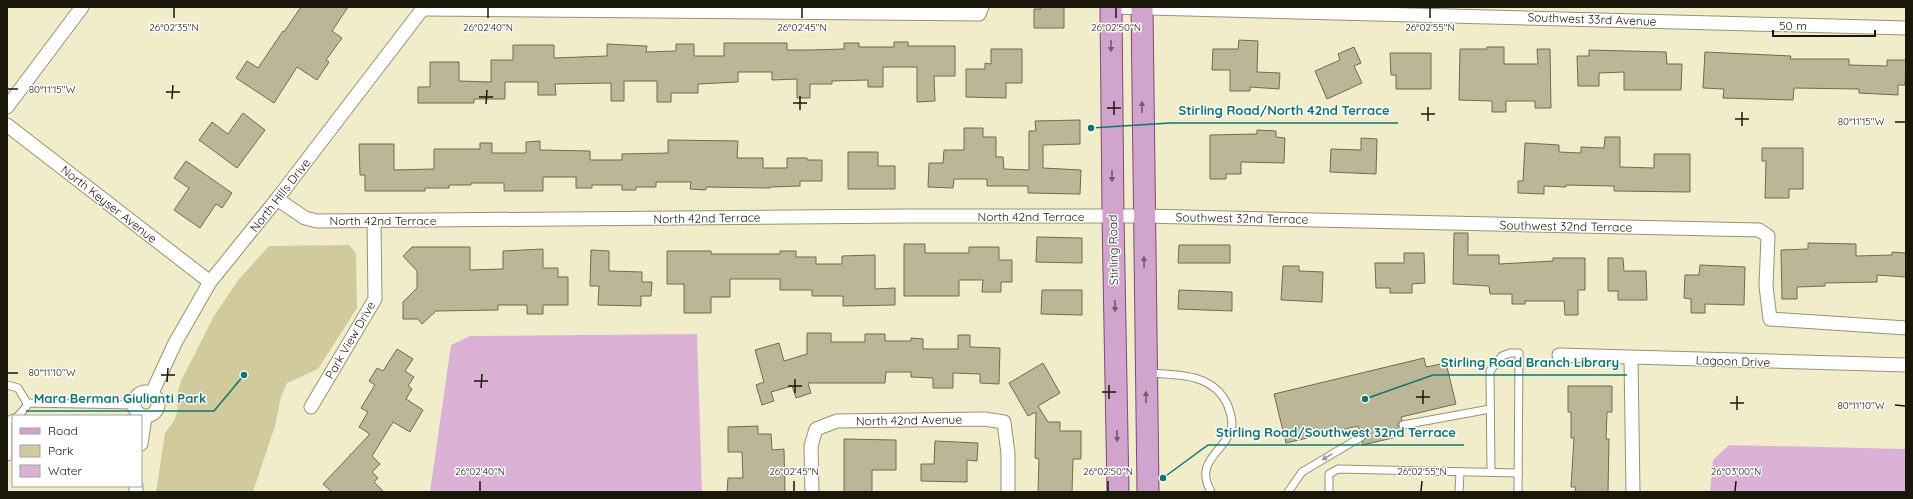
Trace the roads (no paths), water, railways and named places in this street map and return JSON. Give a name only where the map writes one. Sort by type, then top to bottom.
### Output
[{"type":"main road","name":"Stirling Road","points":[[1111,7],[1118,492]]},
{"type":"main road","points":[[1142,7],[1143,216],[1148,492]]},
{"type":"street","points":[[7,107],[82,7]]},
{"type":"street","name":"Southwest 33rd Avenue","points":[[1111,7],[1906,28]]},
{"type":"street","points":[[424,8],[981,10]]},
{"type":"street","name":"North Hills Drive","points":[[152,393],[175,343],[210,282],[278,199],[424,8]]},
{"type":"street","name":"North Keyser Avenue","points":[[7,125],[210,282]]},
{"type":"street","name":"North 42nd Terrace","points":[[278,199],[291,210],[311,220],[374,221],[1143,216]]},
{"type":"street","name":"Southwest 32nd Terrace","points":[[1143,216],[1759,230],[1768,236],[1766,286],[1770,319],[1906,328]]},
{"type":"street","name":"Park View Drive","points":[[311,407],[375,299],[374,221]]},
{"type":"street","name":"Lagoon Drive","points":[[1560,355],[1906,366]]},
{"type":"street","points":[[1631,358],[1633,492]]},
{"type":"street","points":[[148,392],[152,393],[158,400],[158,408],[153,414],[146,417],[136,412],[134,400],[140,394],[148,392]]},
{"type":"street","points":[[142,439],[146,417]]},
{"type":"street","name":"North 42nd Avenue","points":[[812,492],[811,446],[816,429],[837,420],[984,419],[1004,422],[1008,454],[1008,492]]},
{"type":"lane","points":[[1490,472],[1490,371],[1502,356],[1510,353],[1519,353],[1518,492]]},
{"type":"lane","points":[[1146,373],[1186,376],[1203,380],[1213,386],[1224,398],[1231,413],[1232,423],[1230,432],[1210,458],[1206,470],[1206,481],[1211,492]]},
{"type":"lane","points":[[7,385],[18,388],[27,403]]},
{"type":"lane","points":[[27,403],[134,404]]},
{"type":"lane","points":[[19,415],[26,407],[27,403]]},
{"type":"lane","points":[[1403,425],[1490,409]]},
{"type":"lane","points":[[8,457],[9,420]]},
{"type":"lane","points":[[1288,492],[1302,472],[1361,437]]},
{"type":"lane","points":[[1328,492],[1329,474],[1338,469],[1518,473]]},
{"type":"lane","points":[[1460,472],[1460,492]]},
{"type":"water","points":[[697,334],[702,492],[430,492],[451,345],[470,336]]},
{"type":"water","points":[[1729,445],[1906,449],[1906,492],[1710,492],[1713,460]]},
{"type":"place","name":"Stirling Road/North 42nd Terrace","points":[[1091,128]]},
{"type":"place","name":"Mara Berman Giulianti Park","points":[[244,375]]},
{"type":"place","name":"Stirling Road Branch Library","points":[[1365,399]]},
{"type":"place","name":"Stirling Road/Southwest 32nd Terrace","points":[[1163,478]]}]
